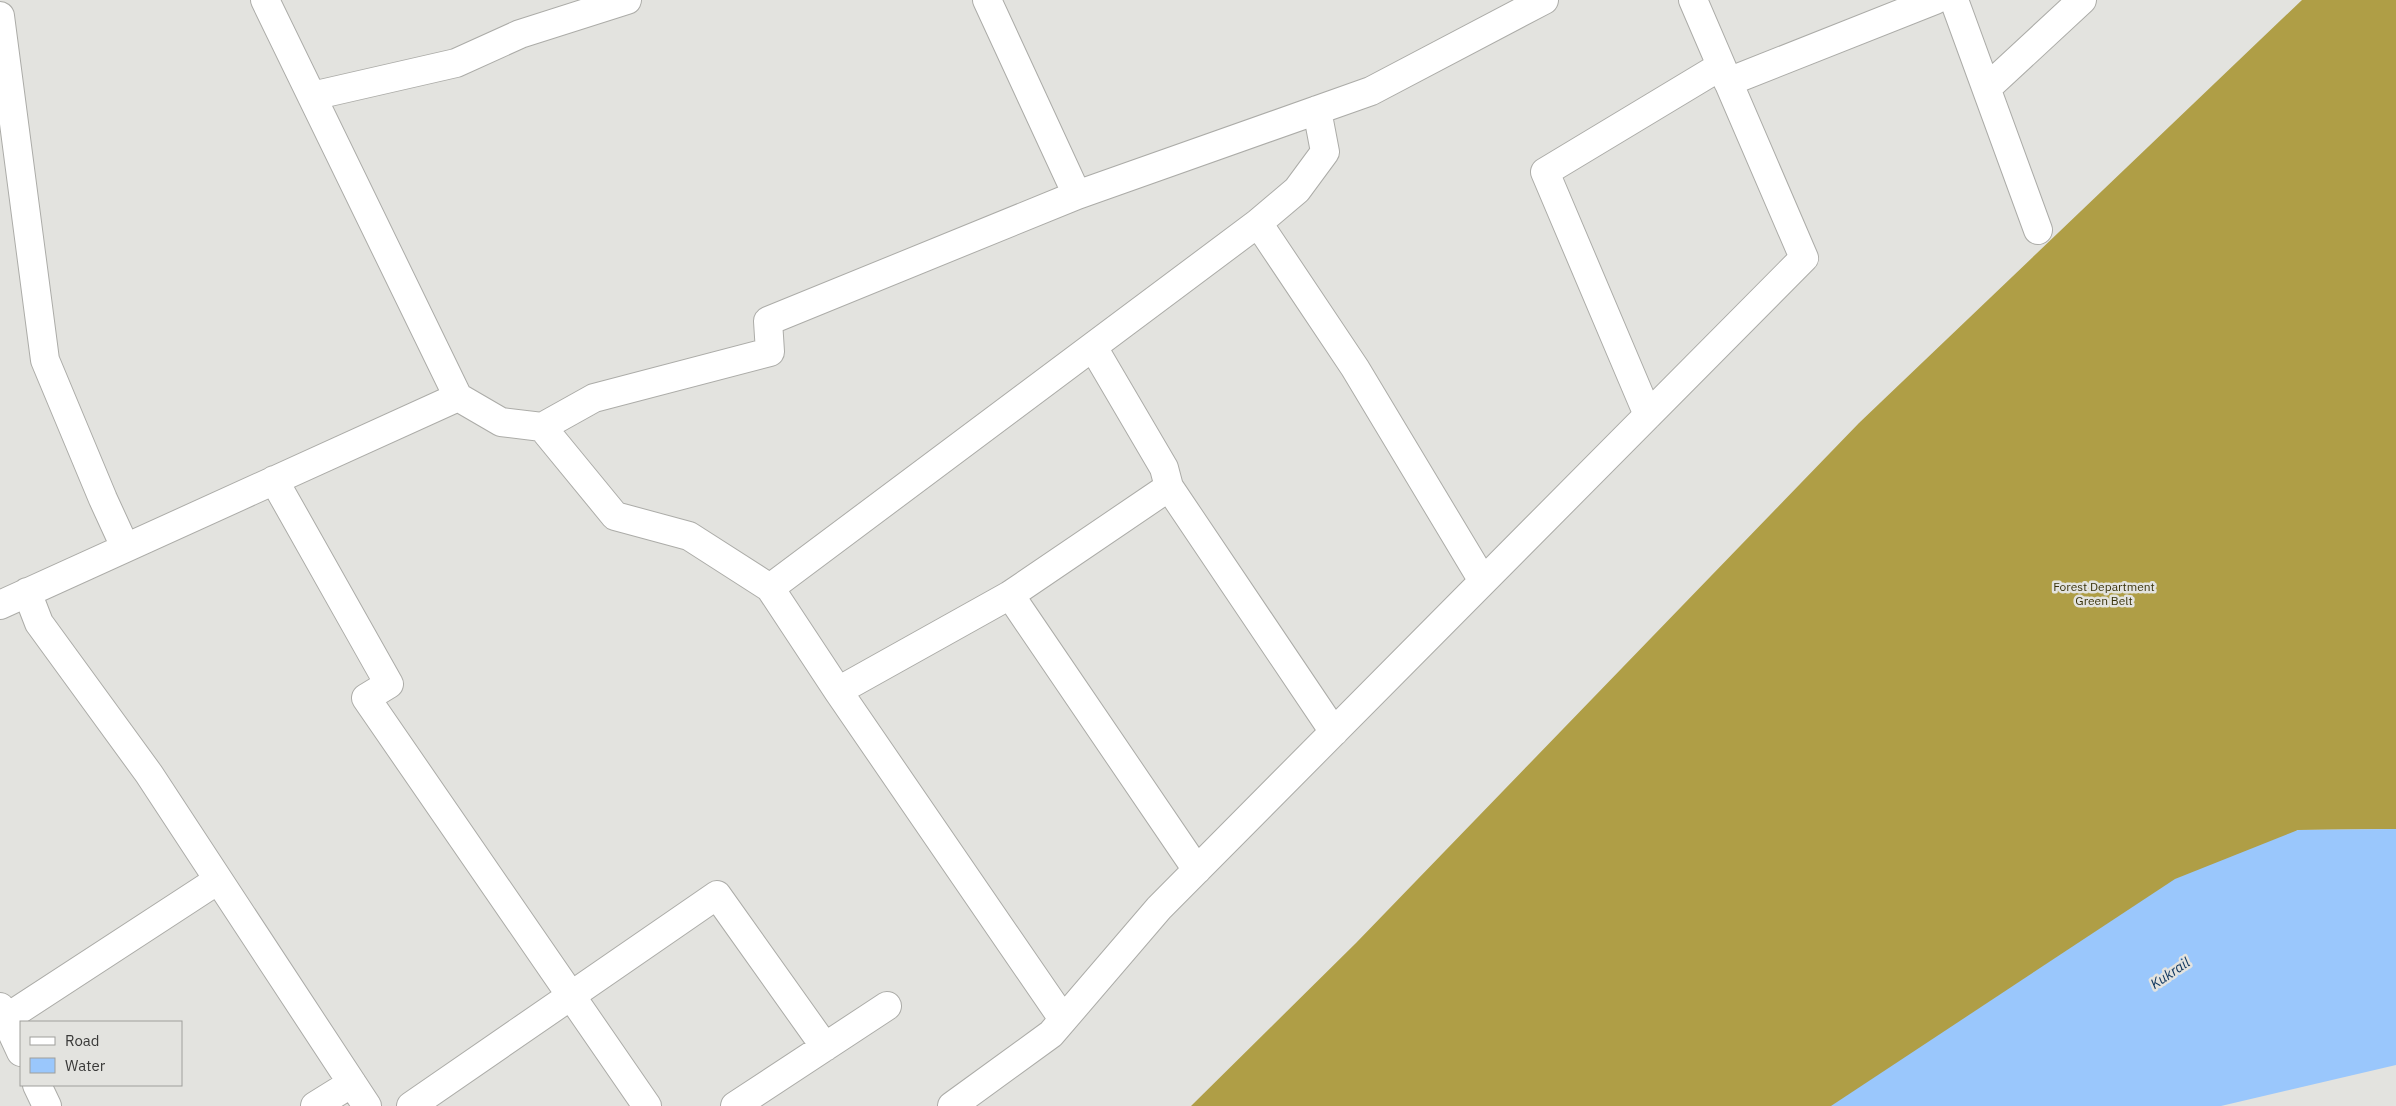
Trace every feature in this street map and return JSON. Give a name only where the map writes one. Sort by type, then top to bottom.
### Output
[{"type":"street","points":[[265,0],[458,397],[501,422],[542,427],[594,398],[770,352],[768,321],[1077,195],[1371,91],[1544,0]]},
{"type":"street","points":[[312,96],[456,63],[520,34],[627,0]]},
{"type":"street","points":[[987,0],[1077,195]]},
{"type":"street","points":[[952,1106],[1051,1034],[1159,908],[1804,258],[1693,0]]},
{"type":"street","points":[[1648,415],[1545,172],[1725,74],[1935,0]]},
{"type":"street","points":[[1954,0],[2038,230]]},
{"type":"street","points":[[1987,88],[2082,0]]},
{"type":"street","points":[[0,16],[45,360],[125,547]]},
{"type":"street","points":[[770,588],[1258,223],[1297,190],[1325,152],[1317,110]]},
{"type":"street","points":[[1258,223],[1355,368],[1483,581]]},
{"type":"street","points":[[1093,347],[1164,468],[1169,487],[1334,732]]},
{"type":"street","points":[[0,605],[458,397]]},
{"type":"street","points":[[542,427],[615,516],[689,536],[770,588],[838,691],[1063,1020]]},
{"type":"street","points":[[274,480],[389,684],[366,698],[648,1106]]},
{"type":"street","points":[[838,691],[1010,595],[1169,487]]},
{"type":"street","points":[[27,592],[39,623],[149,774],[367,1106]]},
{"type":"street","points":[[1010,595],[1196,870]]},
{"type":"street","points":[[20,1050],[3,1013],[218,880]]},
{"type":"street","points":[[411,1106],[717,895],[825,1047]]},
{"type":"street","points":[[735,1106],[887,1006]]},
{"type":"street","points":[[315,1106],[352,1084]]},
{"type":"street","points":[[37,1086],[47,1106]]},
{"type":"green space","name":"Forest Department Green Belt","points":[[2302,0],[2396,0],[2396,829],[2298,830],[1833,1106],[1191,1106],[1356,943],[1859,423]]},
{"type":"water","name":"Kukrail","points":[[2396,829],[2396,1065],[2221,1106],[1831,1106],[2175,879],[2298,830]]}]
